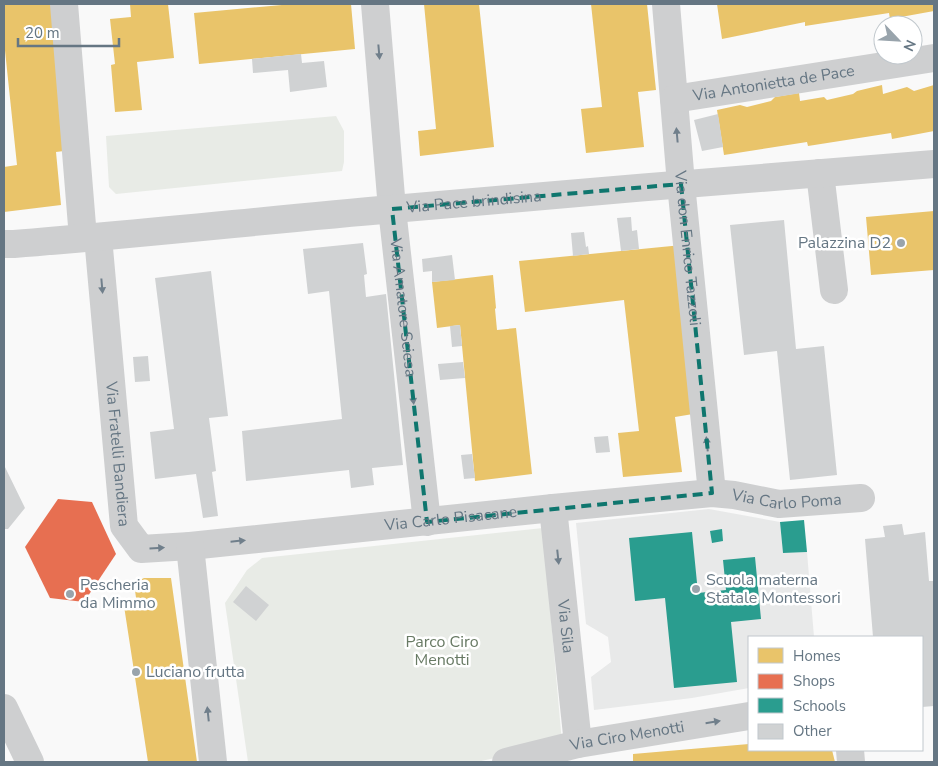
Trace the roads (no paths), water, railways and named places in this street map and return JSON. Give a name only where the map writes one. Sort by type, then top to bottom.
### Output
[{"type":"street","points":[[64,4],[90,238]]},
{"type":"street","name":"Via Amatore Sciesa","points":[[375,4],[392,209],[427,522]]},
{"type":"street","name":"Via don Enrico Tazzoli","points":[[666,4],[712,493]]},
{"type":"street","name":"Via Antonietta de Pace","points":[[674,99],[934,58]]},
{"type":"street","name":"Via Pace brindisina","points":[[7,246],[392,209],[934,164]]},
{"type":"street","points":[[820,173],[834,290]]},
{"type":"street","name":"Via Fratelli Bandiera","points":[[90,238],[124,526],[141,548],[190,546]]},
{"type":"street","name":"Via Carlo Poma","points":[[712,493],[734,495],[779,504],[861,498]]},
{"type":"street","name":"Via Carlo Pisacane","points":[[190,546],[712,493]]},
{"type":"street","name":"Via Sila","points":[[552,508],[578,744]]},
{"type":"street","points":[[190,546],[213,762]]},
{"type":"street","points":[[4,708],[30,762]]},
{"type":"street","name":"Via Ciro Menotti","points":[[506,762],[578,744],[748,716]]},
{"type":"place","name":"Palazzina D2","points":[[901,243]]},
{"type":"place","name":"Scuola materna Statale Montessori","points":[[696,589]]},
{"type":"place","name":"Pescheria da Mimmo","points":[[70,594]]},
{"type":"place","name":"Luciano frutta","points":[[136,672]]},
{"type":"park label","name":"Parco Ciro Menotti","points":[[442,651]]}]
